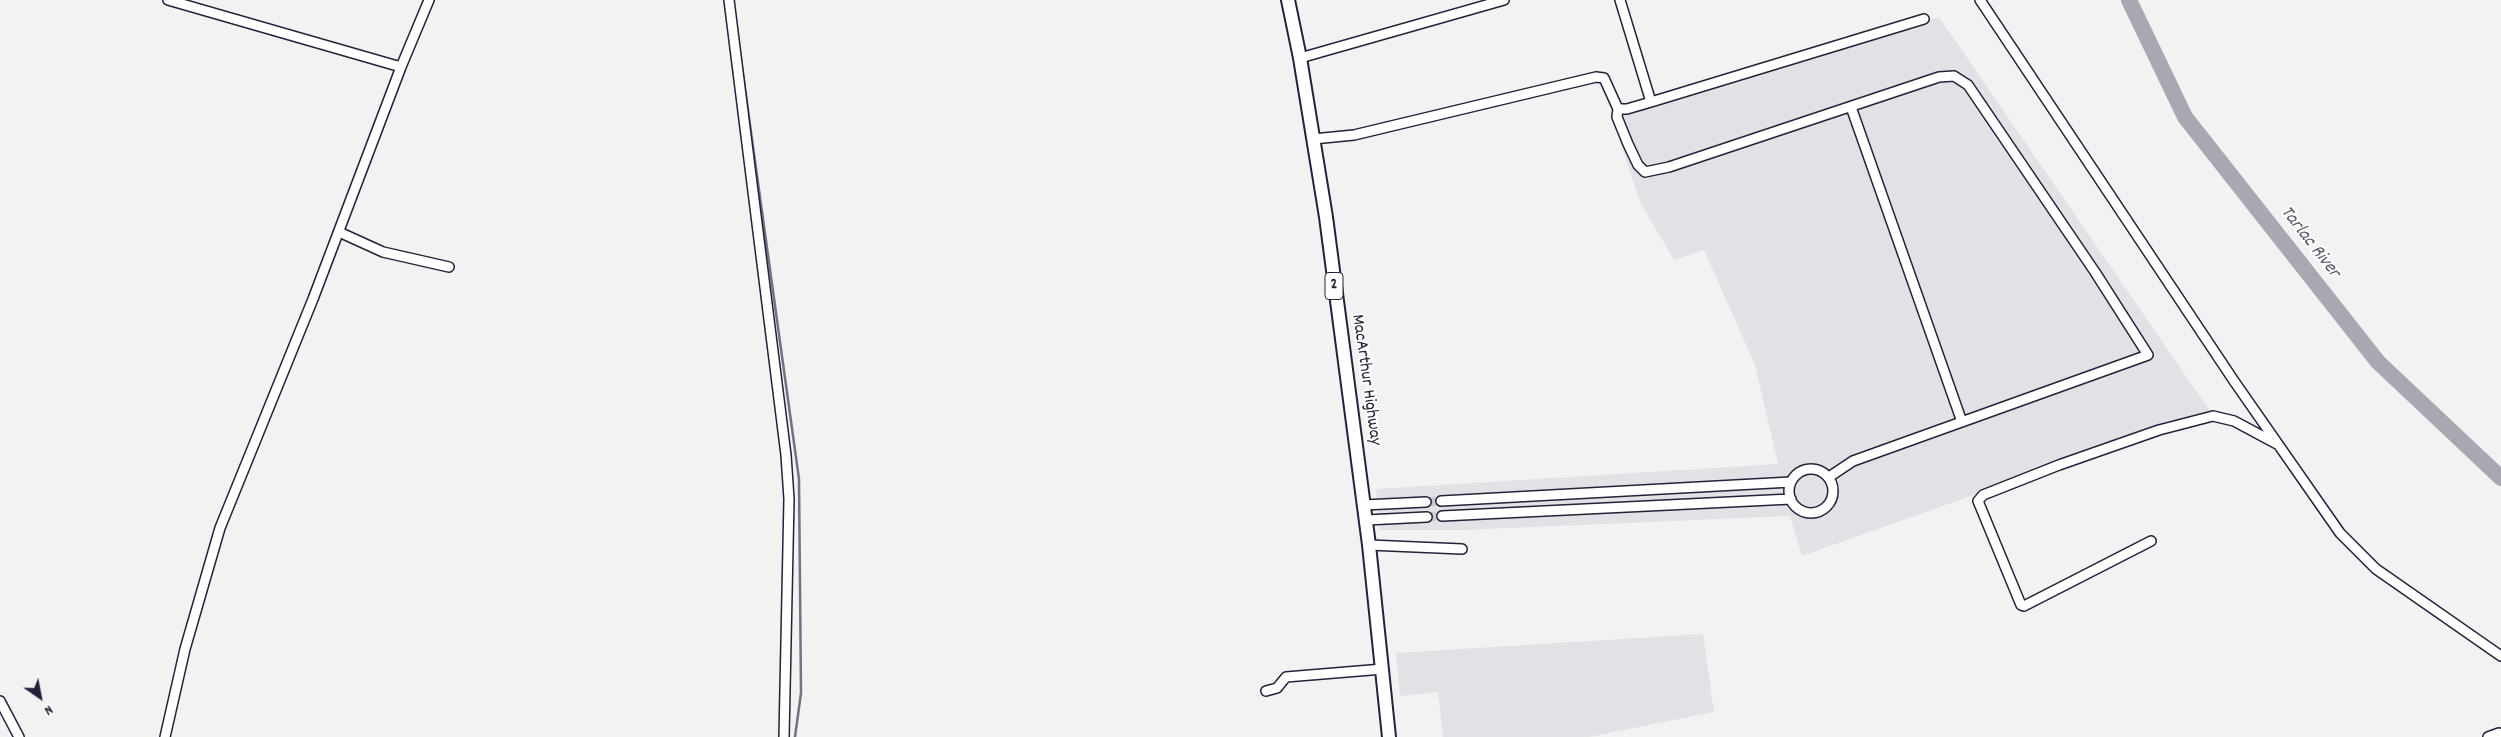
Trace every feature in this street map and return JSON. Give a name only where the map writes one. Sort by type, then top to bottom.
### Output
[{"type":"highway","name":"MacArthur Highway","points":[[1288,0],[1300,58],[1313,139],[1364,505],[1389,737]]},
{"type":"street","points":[[168,0],[401,68]]},
{"type":"street","points":[[166,737],[185,649],[220,528],[339,232],[401,68],[429,0]]},
{"type":"street","points":[[730,0],[786,455],[789,534],[784,737]]},
{"type":"street","points":[[1300,58],[1504,0]]},
{"type":"street","points":[[1620,0],[1651,102]]},
{"type":"street","points":[[1980,0],[2340,532],[2376,569],[2501,656]]},
{"type":"street","points":[[1618,109],[1628,109],[1924,19]]},
{"type":"street","points":[[1313,139],[1354,134],[1596,76],[1604,78],[1618,109],[1617,116],[1628,144],[1638,165],[1645,172],[1669,166],[1939,77],[1954,76],[1968,85],[2095,272],[2148,355],[1853,461],[1829,477]]},
{"type":"street","points":[[1851,107],[1962,422]]},
{"type":"street","points":[[339,232],[383,252],[449,267]]},
{"type":"street","points":[[2151,541],[2024,606],[2021,605],[1978,501],[1983,495],[2068,462],[2158,430],[2213,416],[2234,421],[2280,445]]},
{"type":"street","points":[[1809,469],[1820,470],[1829,477],[1833,485],[1833,497],[1826,508],[1816,513],[1803,512],[1793,505],[1789,494],[1791,482],[1798,473],[1809,469]]},
{"type":"street","points":[[1442,501],[1791,482]]},
{"type":"street","points":[[1696,487],[1696,504]]},
{"type":"street","points":[[1613,492],[1614,508]]},
{"type":"street","points":[[1531,496],[1534,512]]},
{"type":"street","points":[[1442,516],[1791,499]]},
{"type":"street","points":[[1364,505],[1426,502]]},
{"type":"street","points":[[1366,520],[1427,517]]},
{"type":"street","points":[[1369,545],[1462,549]]},
{"type":"street","points":[[1266,691],[1277,688],[1286,677],[1383,669]]},
{"type":"street","points":[[0,701],[19,737]]},
{"type":"street","points":[[2488,737],[2499,733]]},
{"type":"shaded area","points":[[1939,17],[2210,411],[1802,556],[1790,516],[1462,530],[1380,530],[1376,489],[1778,464],[1755,365],[1704,250],[1674,260],[1640,202],[1612,117]]},
{"type":"shaded area","points":[[1703,634],[1714,712],[1589,737],[1443,737],[1438,692],[1400,696],[1396,653]]},
{"type":"waterway","name":"Tarlac River","points":[[2129,0],[2185,117],[2378,362],[2501,478]]},
{"type":"waterway","points":[[737,31],[799,479],[801,693],[795,737]]},
{"type":"tunnel","points":[[1426,502],[1441,501]]},
{"type":"tunnel","points":[[1427,517],[1442,516]]}]
